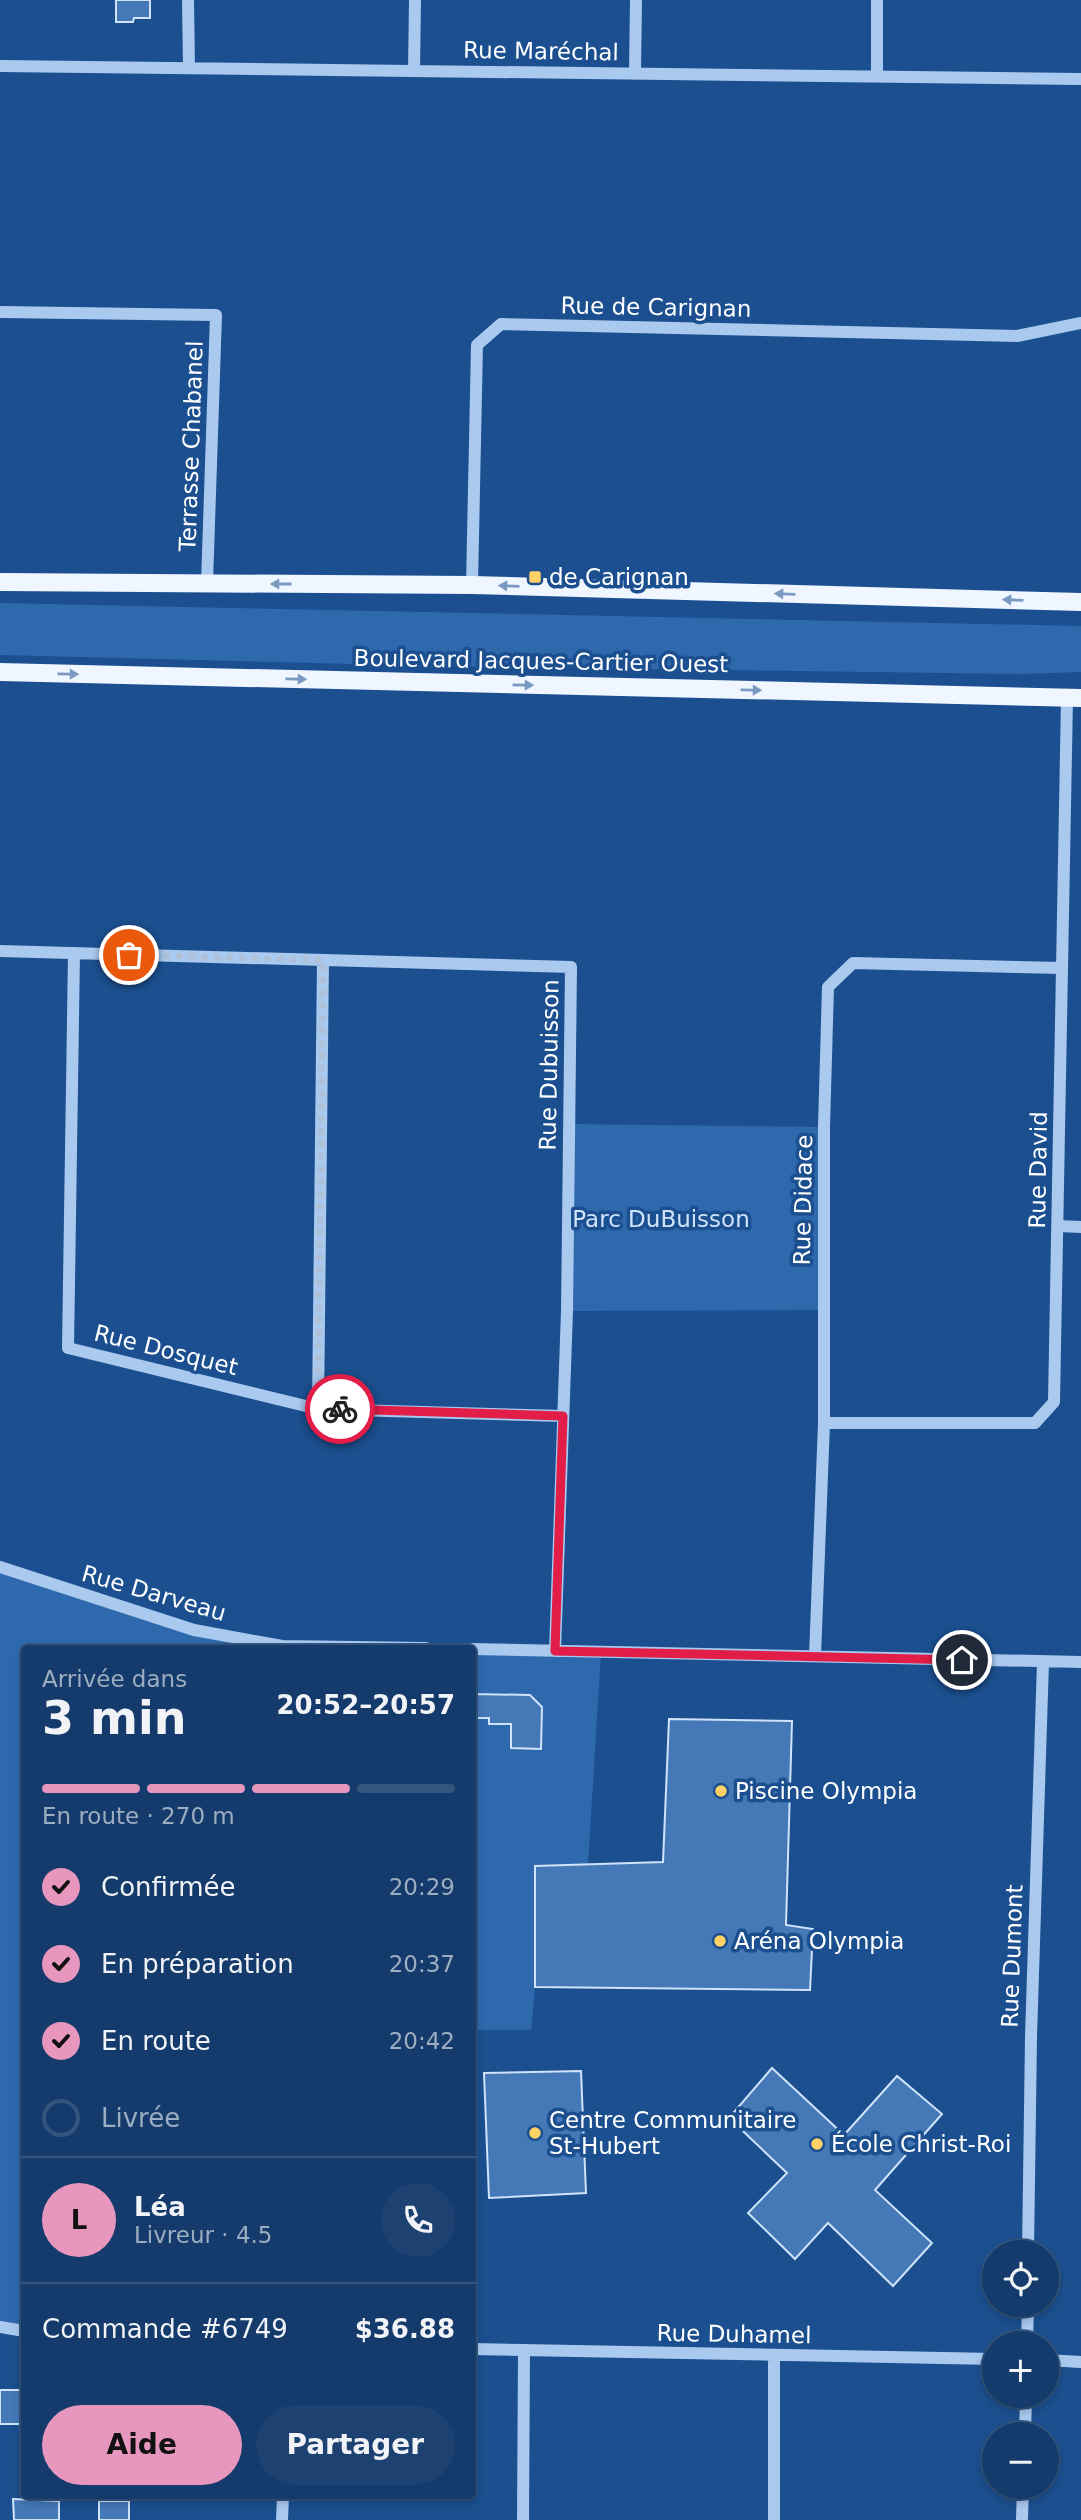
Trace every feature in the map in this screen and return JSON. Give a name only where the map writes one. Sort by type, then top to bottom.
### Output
[{"type":"main road","points":[[0,582],[472,585],[1081,602]]},
{"type":"main road","name":"Boulevard Jacques-Cartier Ouest","points":[[0,672],[1074,698]]},
{"type":"street","points":[[188,0],[189,68]]},
{"type":"street","points":[[414,71],[415,0]]},
{"type":"street","points":[[635,74],[636,0]]},
{"type":"street","points":[[877,0],[877,76]]},
{"type":"street","name":"Rue Maréchal","points":[[0,66],[1081,79]]},
{"type":"street","name":"Terrasse Chabanel","points":[[0,312],[216,315],[207,583]]},
{"type":"street","name":"Rue de Carignan","points":[[472,585],[477,345],[501,324],[1017,336],[1081,323]]},
{"type":"street","name":"Rue David","points":[[824,1423],[1035,1423],[1054,1402],[1062,968],[1074,698]]},
{"type":"street","name":"Rue Dubuisson","points":[[0,951],[572,967],[567,1311],[555,1651]]},
{"type":"street","name":"Rue Dosquet","points":[[74,953],[68,1349],[318,1409],[563,1416]]},
{"type":"street","points":[[318,1409],[323,960]]},
{"type":"street","name":"Rue Didace","points":[[816,1656],[824,1423],[824,1154],[828,986],[853,963],[1062,968]]},
{"type":"street","points":[[1058,1226],[1081,1227]]},
{"type":"street","name":"Rue Darveau","points":[[0,1567],[194,1630],[276,1645]]},
{"type":"street","points":[[476,1649],[1081,1662]]},
{"type":"street","name":"Rue Dumont","points":[[1028,2240],[1031,2037],[1043,1662]]},
{"type":"street","points":[[0,2327],[21,2330]]},
{"type":"street","name":"Rue Duhamel","points":[[476,2349],[774,2357],[982,2359]]},
{"type":"street","points":[[523,2520],[524,2350]]},
{"type":"street","points":[[774,2357],[775,2520]]},
{"type":"street","points":[[1059,2361],[1081,2362]]},
{"type":"street","points":[[282,2520],[283,2499]]},
{"type":"street","points":[[1022,2520],[1023,2499]]},
{"type":"green space","points":[[0,603],[1081,626],[1081,672],[1022,674],[431,666],[0,655]]},
{"type":"green space","name":"Parc DuBuisson","points":[[568,1124],[824,1127],[822,1310],[567,1311]]},
{"type":"green space","points":[[0,1567],[194,1630],[276,1645],[21,1645],[21,2323],[9,2329],[0,2327]]},
{"type":"green space","points":[[476,1649],[601,1653],[588,1864],[535,1866],[535,1987],[531,2030],[476,2030]]},
{"type":"building","points":[[116,0],[150,0],[150,18],[116,22]]},
{"type":"building","points":[[476,1694],[530,1695],[542,1707],[541,1749],[511,1748],[511,1724],[489,1724],[489,1718],[476,1718]]},
{"type":"building","points":[[669,1719],[792,1721],[786,1925],[813,1929],[810,1990],[535,1987],[535,1866],[663,1862]]},
{"type":"building","points":[[772,2068],[844,2135],[897,2076],[942,2114],[875,2190],[932,2243],[893,2286],[828,2223],[795,2259],[748,2213],[787,2173],[729,2118]]},
{"type":"building","name":"Centre Communitaire St-Hubert","points":[[581,2071],[586,2193],[489,2198],[484,2073]]},
{"type":"building","points":[[0,2390],[21,2390],[21,2424],[0,2424]]},
{"type":"building","points":[[13,2499],[59,2501],[59,2520],[14,2520]]},
{"type":"building","points":[[99,2501],[129,2501],[129,2520],[99,2520]]},
{"type":"way so far","points":[[129,955],[323,960],[318,1409],[340,1409]]},
{"type":"place","name":"de Carignan","points":[[535,577]]},
{"type":"place","name":"Piscine Olympia","points":[[721,1791]]},
{"type":"place","name":"Aréna Olympia","points":[[720,1941]]},
{"type":"place","name":"Centre Communitaire St-Hubert","points":[[535,2133]]},
{"type":"place","name":"École Christ-Roi","points":[[817,2144]]},
{"type":"route","points":[[340,1409],[563,1416],[555,1651],[962,1660]]}]
